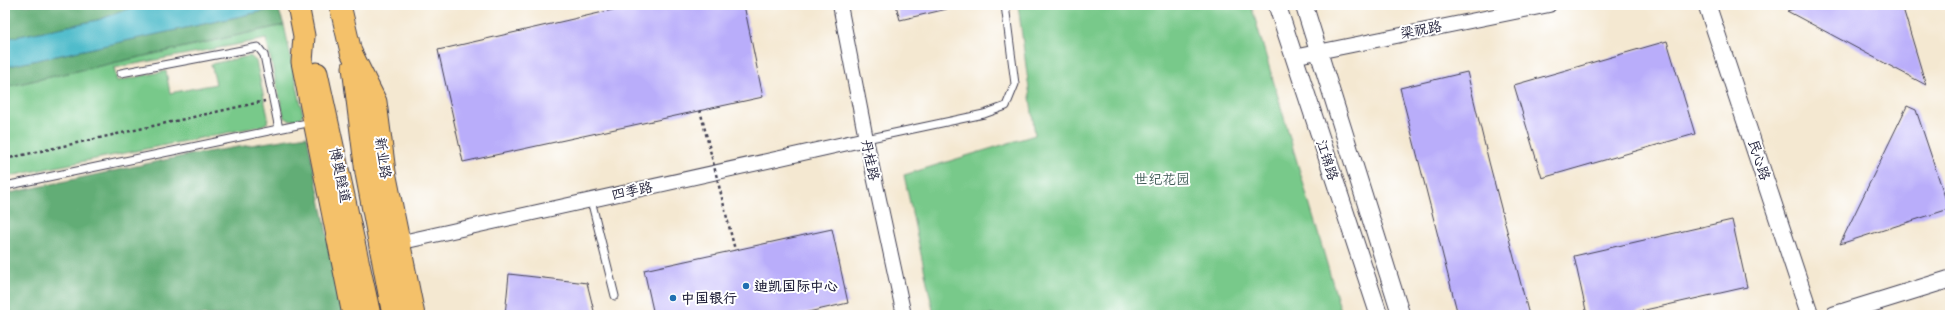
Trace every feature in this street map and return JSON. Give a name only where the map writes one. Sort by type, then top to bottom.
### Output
[{"type":"main road","name":"新业路","points":[[340,5],[351,52],[376,102],[385,172],[398,243],[414,315]]},
{"type":"main road","points":[[299,9],[304,36],[302,62],[353,315]]},
{"type":"main road","name":"博奥隧道","points":[[304,36],[318,77],[370,315]]},
{"type":"main road","name":"博奥隧道","points":[[351,52],[366,173],[393,315]]},
{"type":"street","name":"丹桂路","points":[[840,5],[866,140],[904,315]]},
{"type":"street","name":"江锦路","points":[[1277,5],[1378,315]]},
{"type":"street","name":"江锦路","points":[[1304,5],[1401,315]]},
{"type":"street","name":"梁祝路","points":[[1293,57],[1549,5]]},
{"type":"street","name":"民心路","points":[[1707,5],[1810,315]]},
{"type":"street","name":"四季路","points":[[398,243],[866,140]]},
{"type":"street","points":[[1834,315],[1950,279]]},
{"type":"lane","points":[[866,140],[984,114],[1006,106],[1015,84],[1005,5]]},
{"type":"lane","points":[[121,73],[258,48],[264,55],[279,129]]},
{"type":"lane","points":[[5,186],[313,122]]},
{"type":"lane","points":[[591,200],[615,296]]},
{"type":"path","points":[[5,159],[273,99]]},
{"type":"path","points":[[700,110],[735,250]]},
{"type":"green space","points":[[5,5],[140,5],[98,20],[5,39]]},
{"type":"green space","name":"世纪花园","points":[[1018,5],[1251,5],[1342,315],[934,315],[904,175],[1035,135]]},
{"type":"green space","points":[[278,8],[284,25],[5,87],[5,67]]},
{"type":"green space","points":[[284,25],[303,114],[299,119],[289,120],[284,117],[266,39],[114,68],[117,81],[166,71],[170,93],[216,84],[211,64],[250,56],[256,61],[268,117],[267,123],[261,126],[5,177],[5,87]]},
{"type":"green space","points":[[307,136],[344,315],[7,315],[5,304],[5,194],[188,155]]},
{"type":"water","points":[[140,5],[277,5],[278,8],[5,67],[5,39],[98,20]]},
{"type":"building","points":[[634,5],[744,5],[763,97],[463,162],[438,50]]},
{"type":"building","points":[[896,5],[947,5],[947,9],[900,20]]},
{"type":"building","points":[[1805,5],[1902,5],[1926,85],[1787,11]]},
{"type":"building","points":[[1667,41],[1695,134],[1542,178],[1514,85]]},
{"type":"building","points":[[1467,72],[1529,315],[1458,315],[1400,88]]},
{"type":"building","points":[[1907,106],[1916,110],[1949,209],[1840,244]]},
{"type":"building","points":[[1732,220],[1747,287],[1623,315],[1587,315],[1574,256]]},
{"type":"building","name":"迪凯国际中心","points":[[832,229],[848,303],[795,315],[654,315],[644,270]]},
{"type":"building","points":[[509,274],[587,283],[595,315],[505,315]]},
{"type":"place","name":"迪凯国际中心","points":[[746,286]]},
{"type":"place","name":"中国银行","points":[[673,298]]}]
